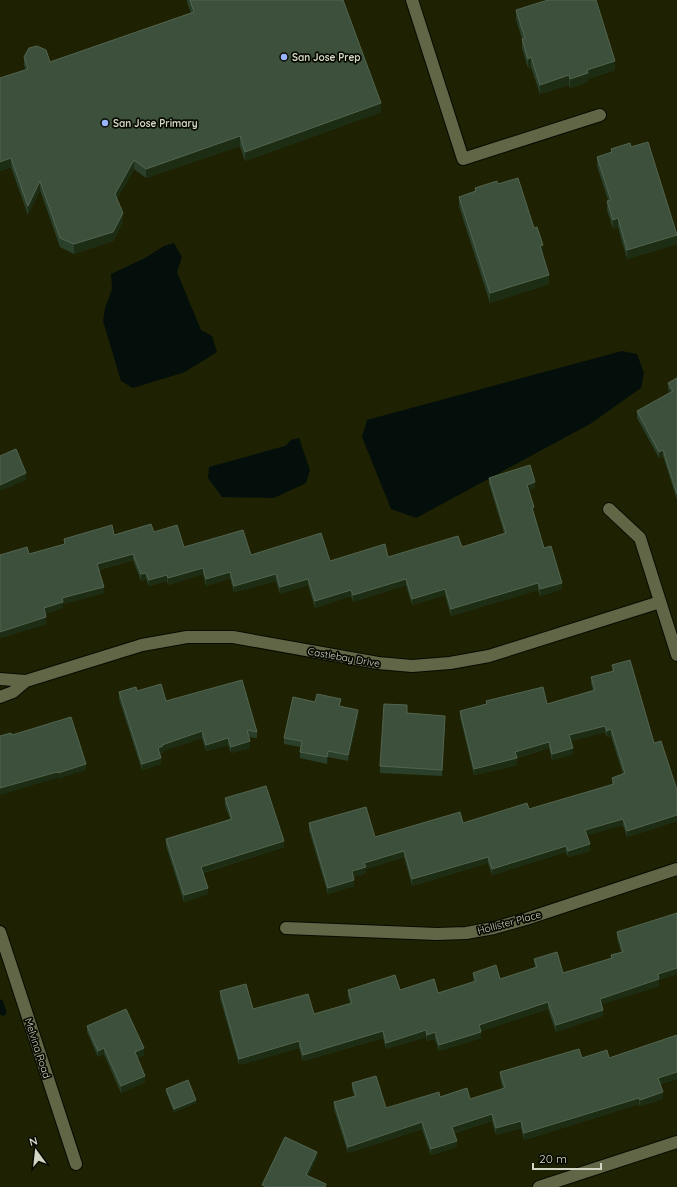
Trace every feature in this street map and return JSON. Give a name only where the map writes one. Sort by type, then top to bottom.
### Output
[{"type":"street","points":[[412,0],[463,159],[600,115]]},
{"type":"street","points":[[608,509],[640,538],[677,655]]},
{"type":"street","name":"Castlebay Drive","points":[[0,679],[26,681],[142,644],[187,637],[233,637],[378,663],[412,666],[450,663],[489,656],[660,602]]},
{"type":"street","name":"Castlebay Drive","points":[[0,697],[13,692],[26,681]]},
{"type":"street","name":"Hollister Place","points":[[286,928],[437,934],[466,933],[494,928],[526,919],[677,869]]},
{"type":"street","name":"Melvina Road","points":[[0,932],[76,1164]]},
{"type":"street","points":[[539,1187],[677,1142]]},
{"type":"shaded area","points":[[174,243],[182,257],[177,272],[201,330],[212,336],[217,352],[185,372],[133,388],[121,381],[103,321],[105,308],[112,289],[111,274],[145,258],[164,246]]},
{"type":"shaded area","points":[[622,351],[637,354],[644,373],[641,388],[590,424],[416,518],[391,509],[362,437],[367,420]]},
{"type":"shaded area","points":[[299,438],[310,470],[306,483],[274,498],[222,497],[208,478],[209,467],[285,446],[291,440]]},
{"type":"building","points":[[190,0],[343,0],[381,103],[245,152],[240,136],[146,169],[134,160],[115,194],[123,213],[113,232],[74,244],[60,238],[40,181],[28,206],[11,158],[0,162],[0,78],[28,69],[24,57],[29,48],[37,46],[46,50],[50,62],[194,12]]},
{"type":"building","points":[[548,0],[596,0],[615,61],[587,70],[588,73],[570,79],[569,75],[540,85],[531,57],[528,59],[522,39],[525,38],[516,10]]},
{"type":"building","points":[[648,142],[677,235],[627,250],[618,218],[613,220],[607,201],[611,200],[597,157],[612,152],[611,149],[630,143],[631,147]]},
{"type":"building","points":[[518,178],[534,228],[537,227],[543,245],[540,246],[549,275],[490,293],[459,197],[476,191],[475,188],[497,181],[498,184]]},
{"type":"building","points":[[677,378],[677,494],[663,450],[659,452],[637,411],[673,391],[668,383]]},
{"type":"building","points":[[16,449],[26,473],[0,485],[0,456]]},
{"type":"building","points":[[530,465],[535,482],[527,485],[534,507],[532,508],[544,548],[551,546],[562,583],[540,589],[538,583],[451,609],[445,589],[412,599],[406,579],[353,595],[351,590],[315,601],[308,579],[280,587],[276,574],[234,586],[230,572],[206,579],[203,568],[168,578],[167,575],[149,580],[146,573],[141,574],[133,554],[97,564],[104,587],[62,598],[63,602],[44,608],[46,617],[0,632],[0,555],[27,547],[29,554],[65,544],[64,539],[112,525],[114,535],[151,524],[154,532],[177,525],[184,547],[243,530],[251,555],[321,533],[330,561],[385,544],[388,557],[458,536],[462,547],[506,533],[489,478]]},
{"type":"building","points":[[630,660],[654,743],[661,741],[677,790],[677,815],[627,831],[623,819],[585,830],[590,844],[568,851],[566,846],[492,869],[488,857],[412,879],[404,851],[364,863],[366,867],[352,871],[354,880],[328,888],[309,823],[366,807],[375,837],[460,812],[463,823],[527,803],[529,809],[614,784],[612,778],[625,773],[611,729],[607,731],[605,726],[569,735],[573,748],[552,754],[549,742],[515,752],[517,758],[474,769],[460,711],[487,704],[486,701],[543,687],[547,704],[595,690],[591,677],[614,671],[612,665]]},
{"type":"building","points":[[242,680],[257,732],[247,730],[250,741],[231,747],[228,738],[206,745],[202,731],[162,745],[163,746],[158,748],[161,758],[142,764],[119,692],[136,687],[137,691],[161,684],[166,701]]},
{"type":"building","points":[[317,694],[341,699],[339,706],[358,710],[348,755],[328,751],[327,757],[300,752],[302,741],[284,738],[293,697],[315,702]]},
{"type":"building","points":[[384,704],[407,705],[407,713],[445,716],[442,770],[380,766]]},
{"type":"building","points":[[71,717],[86,764],[0,788],[0,736],[11,733],[12,735]]},
{"type":"building","points":[[266,786],[284,841],[201,867],[208,888],[184,895],[166,839],[232,819],[225,798]]},
{"type":"building","points":[[677,913],[677,968],[658,974],[659,979],[600,999],[603,1010],[556,1025],[548,1002],[479,1025],[481,1032],[439,1045],[435,1032],[427,1035],[426,1030],[386,1043],[383,1031],[303,1055],[299,1041],[239,1059],[220,991],[246,984],[253,1009],[308,994],[314,1014],[352,1003],[348,990],[395,975],[400,990],[434,979],[438,993],[476,981],[473,973],[496,965],[500,979],[537,967],[534,959],[557,952],[563,973],[612,958],[611,955],[623,952],[617,932]]},
{"type":"building","points":[[126,1009],[144,1048],[135,1052],[145,1076],[121,1086],[104,1048],[98,1051],[87,1026]]},
{"type":"building","points":[[677,1035],[677,1072],[658,1078],[663,1092],[524,1133],[521,1121],[496,1128],[492,1114],[452,1127],[457,1141],[431,1149],[422,1122],[348,1147],[334,1102],[356,1096],[352,1083],[376,1076],[386,1108],[439,1092],[440,1097],[467,1088],[470,1099],[505,1088],[500,1072],[579,1049],[582,1058],[607,1050],[609,1058]]},
{"type":"building","points":[[188,1080],[196,1100],[174,1109],[166,1089]]},
{"type":"building","points":[[285,1137],[317,1152],[306,1175],[326,1184],[325,1187],[267,1187],[262,1185]]},
{"type":"waterway","points":[[0,1003],[3,1012]]},
{"type":"place","name":"San Jose Prep","points":[[284,57]]},
{"type":"place","name":"San Jose Primary","points":[[105,123]]}]
